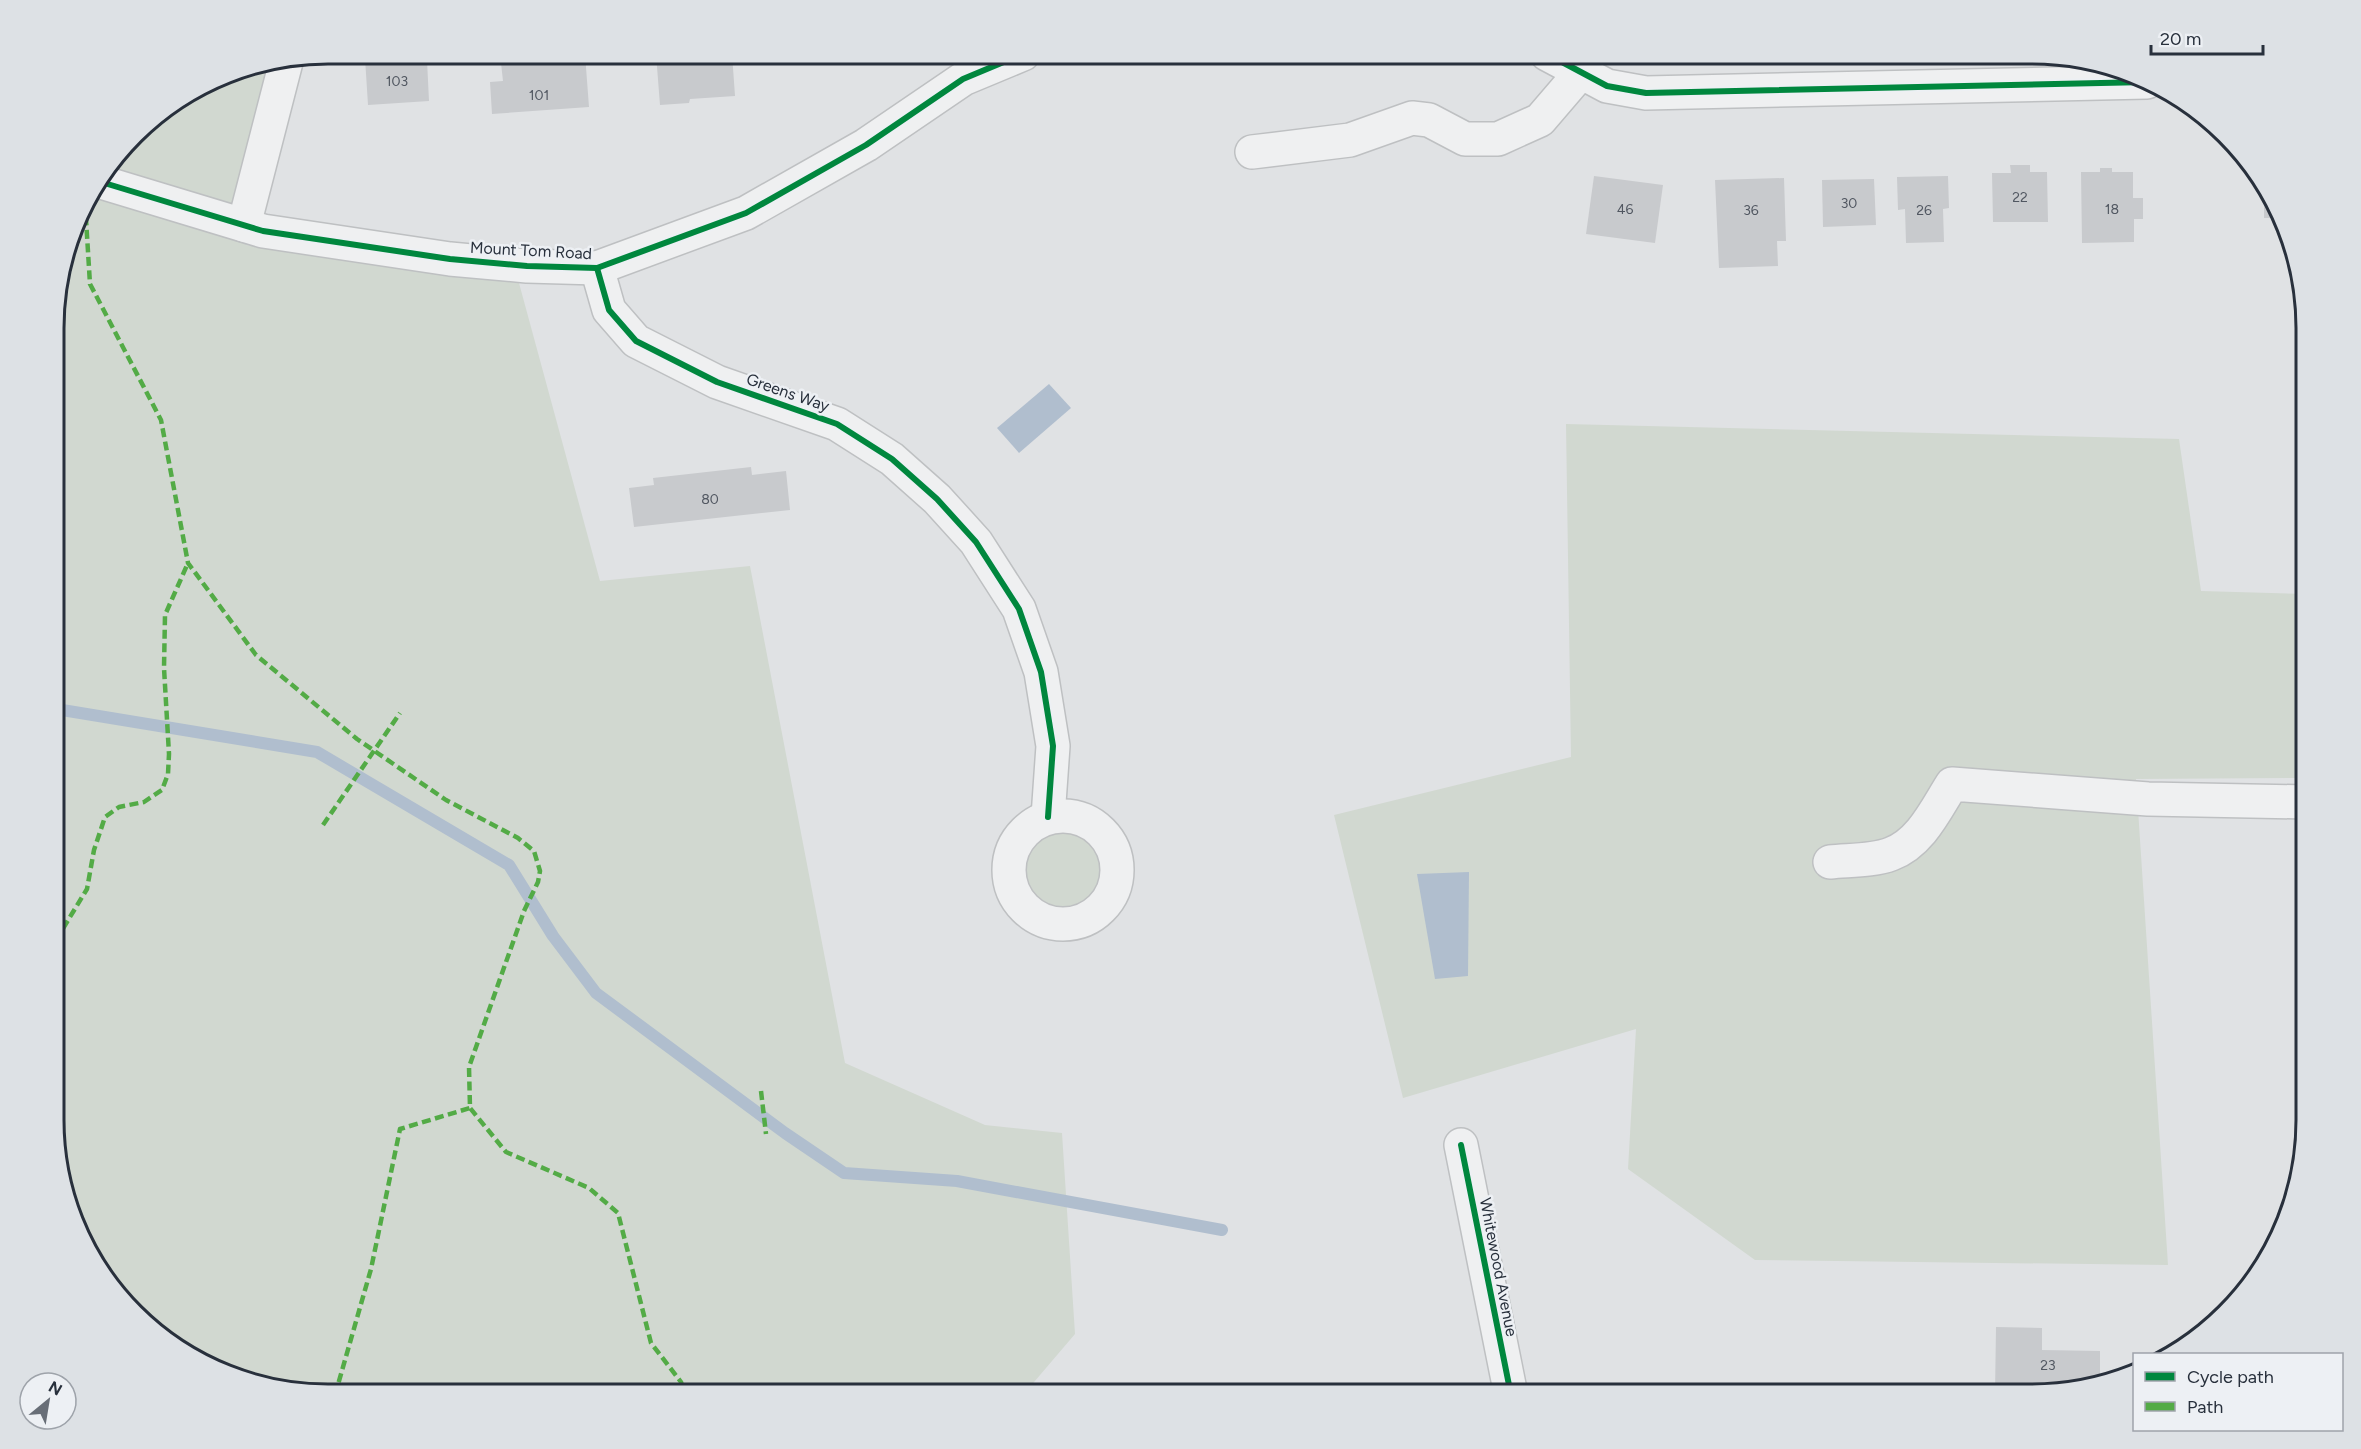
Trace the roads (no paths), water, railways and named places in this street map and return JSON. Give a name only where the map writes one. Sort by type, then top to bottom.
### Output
[{"type":"street","name":"Mount Tom Road","points":[[108,184],[263,231],[450,259],[527,266],[597,268],[746,213],[866,145],[963,80],[1000,64]]},
{"type":"street","points":[[1568,64],[1607,86],[1646,93],[2127,82]]},
{"type":"street","points":[[244,225],[284,69]]},
{"type":"street","points":[[1252,152],[1350,140],[1412,118],[1429,120],[1465,139],[1498,139],[1540,120],[1582,71]]},
{"type":"street","name":"Greens Way","points":[[597,268],[609,310],[636,341],[717,382],[837,424],[892,459],[937,499],[976,542],[1020,609],[1041,672],[1053,746],[1048,817]]},
{"type":"street","points":[[1830,862],[1890,855],[1908,845],[1923,829],[1952,784],[2148,799],[2296,802]]},
{"type":"street","name":"Whitewood Avenue","points":[[1461,1145],[1509,1384]]},
{"type":"water","points":[[1049,384],[1071,408],[1019,453],[997,428]]},
{"type":"water","points":[[1469,872],[1468,976],[1435,979],[1417,874]]},
{"type":"waterway","points":[[64,710],[317,752],[509,865],[553,936],[596,993],[785,1133],[844,1173],[957,1181],[1222,1230]]}]
